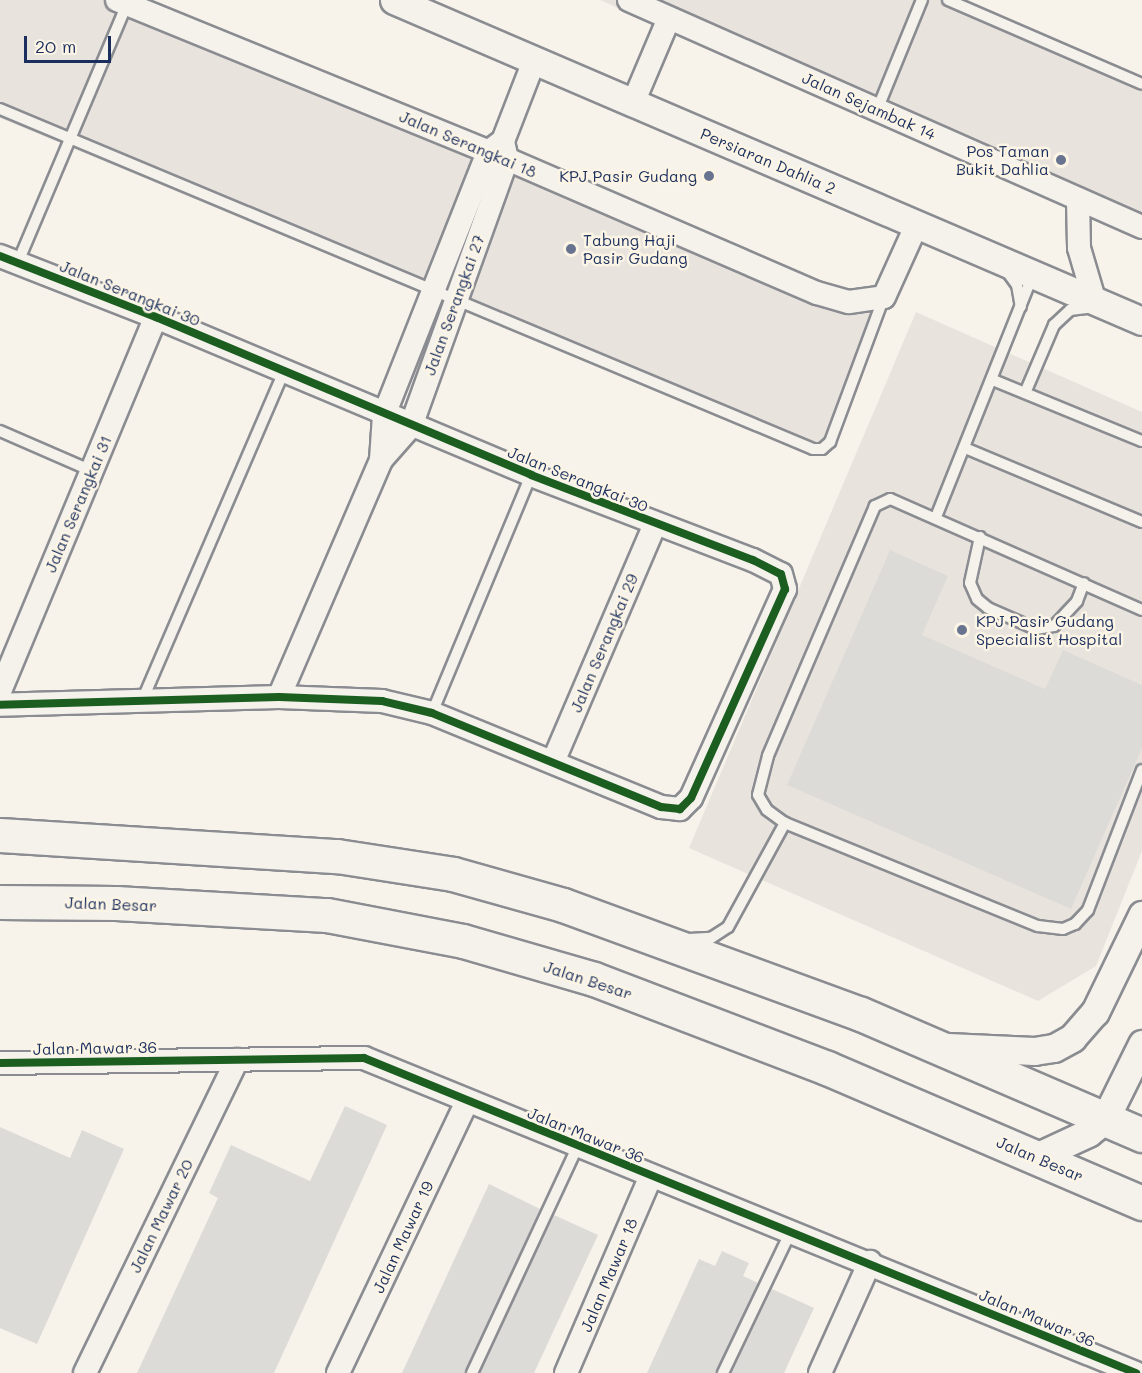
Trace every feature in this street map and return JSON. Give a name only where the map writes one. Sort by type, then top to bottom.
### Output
[{"type":"main road","points":[[0,835],[338,856],[442,872],[564,905],[659,939],[935,1046],[1142,1135]]},
{"type":"main road","name":"Jalan Besar","points":[[0,902],[116,903],[327,915],[463,941],[594,979],[827,1068],[1142,1203]]},
{"type":"street","name":"Persiaran Dahlia 2","points":[[394,0],[916,226],[1142,321]]},
{"type":"street","name":"Jalan Sejambak 14","points":[[629,0],[1142,227]]},
{"type":"street","name":"Jalan Serangkai 18","points":[[122,2],[499,151],[817,293],[849,302],[884,297]]},
{"type":"street","points":[[633,103],[669,18]]},
{"type":"street","name":"Jalan Serangkai 27","points":[[381,460],[384,415],[434,288],[499,151],[534,61]]},
{"type":"street","name":"Jalan Serangkai 27","points":[[279,697],[381,460],[411,426],[457,298],[499,151]]},
{"type":"street","points":[[1078,199],[1079,248],[1100,302]]},
{"type":"street","points":[[884,297],[916,226]]},
{"type":"street","name":"Jalan Serangkai 30","points":[[9,259],[156,317],[531,476],[781,574],[785,589],[778,609],[691,798],[680,809],[661,807],[553,762]]},
{"type":"street","name":"Jalan Serangkai 31","points":[[0,691],[156,317]]},
{"type":"street","name":"Jalan Serangkai 29","points":[[553,762],[655,524]]},
{"type":"street","points":[[0,705],[279,697],[382,701],[432,713],[553,762]]},
{"type":"street","points":[[935,1046],[1034,1051],[1054,1048],[1072,1038],[1095,1012],[1142,915]]},
{"type":"street","points":[[1036,1157],[1080,1137],[1105,1119],[1142,1044]]},
{"type":"street","name":"Jalan Mawar 36","points":[[0,1063],[364,1058],[651,1176],[870,1262],[1098,1366],[1136,1373]]},
{"type":"street","name":"Jalan Mawar 20","points":[[85,1373],[237,1060]]},
{"type":"street","name":"Jalan Mawar 19","points":[[338,1373],[467,1101]]},
{"type":"street","name":"Jalan Mawar 18","points":[[566,1373],[651,1176]]},
{"type":"street","points":[[820,1373],[870,1262]]},
{"type":"lane","points":[[877,110],[922,0]]},
{"type":"lane","points":[[948,0],[1142,84]]},
{"type":"lane","points":[[9,259],[68,139],[122,2]]},
{"type":"lane","points":[[0,109],[68,139],[434,288],[813,449],[822,449],[830,442],[884,297]]},
{"type":"lane","points":[[997,260],[1017,285],[1021,308]]},
{"type":"lane","points":[[936,517],[1034,274]]},
{"type":"lane","points":[[1025,393],[1053,325],[1070,310],[1100,302]]},
{"type":"lane","points":[[142,700],[284,372]]},
{"type":"lane","points":[[993,380],[1142,441]]},
{"type":"lane","points":[[0,431],[92,471]]},
{"type":"lane","points":[[965,448],[1142,522]]},
{"type":"lane","points":[[432,713],[531,476]]},
{"type":"lane","points":[[1142,610],[936,517],[890,499],[875,506],[760,777],[758,795],[767,810],[785,823],[1038,926],[1063,929],[1075,924],[1088,910],[1142,770]]},
{"type":"lane","points":[[980,537],[970,583],[977,599],[988,608],[1036,628],[1054,626],[1077,601],[1084,583]]},
{"type":"lane","points":[[659,939],[711,938],[728,927],[785,823]]},
{"type":"lane","points":[[472,1373],[578,1146]]},
{"type":"lane","points":[[723,1373],[790,1231]]},
{"type":"shaded area","points":[[0,0],[145,0],[886,310],[835,447],[823,456],[810,455],[0,118]]},
{"type":"shaded area","points":[[600,0],[966,0],[1142,76],[1142,239]]},
{"type":"shaded area","name":"KPJ Pasir Gudang Specialist Hospital","points":[[916,312],[1142,412],[1142,851],[1096,966],[1038,1001],[689,848]]},
{"type":"building","points":[[890,550],[948,576],[922,635],[1045,689],[1063,650],[1142,685],[1142,748],[1071,909],[787,785]]},
{"type":"building","points":[[345,1106],[387,1125],[274,1373],[137,1373],[218,1198],[209,1193],[231,1145],[310,1181]]},
{"type":"building","points":[[0,1127],[70,1158],[82,1130],[124,1149],[37,1344],[0,1328]]},
{"type":"building","points":[[489,1184],[540,1209],[465,1373],[402,1373]]},
{"type":"building","points":[[554,1215],[598,1235],[534,1373],[480,1373]]},
{"type":"building","points":[[722,1251],[749,1263],[743,1276],[758,1283],[716,1373],[647,1373],[699,1259],[715,1266]]},
{"type":"building","points":[[772,1289],[814,1308],[784,1373],[731,1373]]},
{"type":"cycle path","points":[[0,256],[156,317],[531,475],[753,560],[781,574],[785,589],[691,798],[680,809],[661,807],[432,713],[382,701],[279,697],[0,705]]},
{"type":"cycle path","points":[[0,1063],[364,1058],[1136,1373]]},
{"type":"place","name":"Pos Taman Bukit Dahlia","points":[[1061,160]]},
{"type":"place","name":"KPJ Pasir Gudang","points":[[709,176]]},
{"type":"place","name":"Tabung Haji Pasir Gudang","points":[[571,249]]},
{"type":"place","name":"KPJ Pasir Gudang Specialist Hospital","points":[[962,630]]}]
